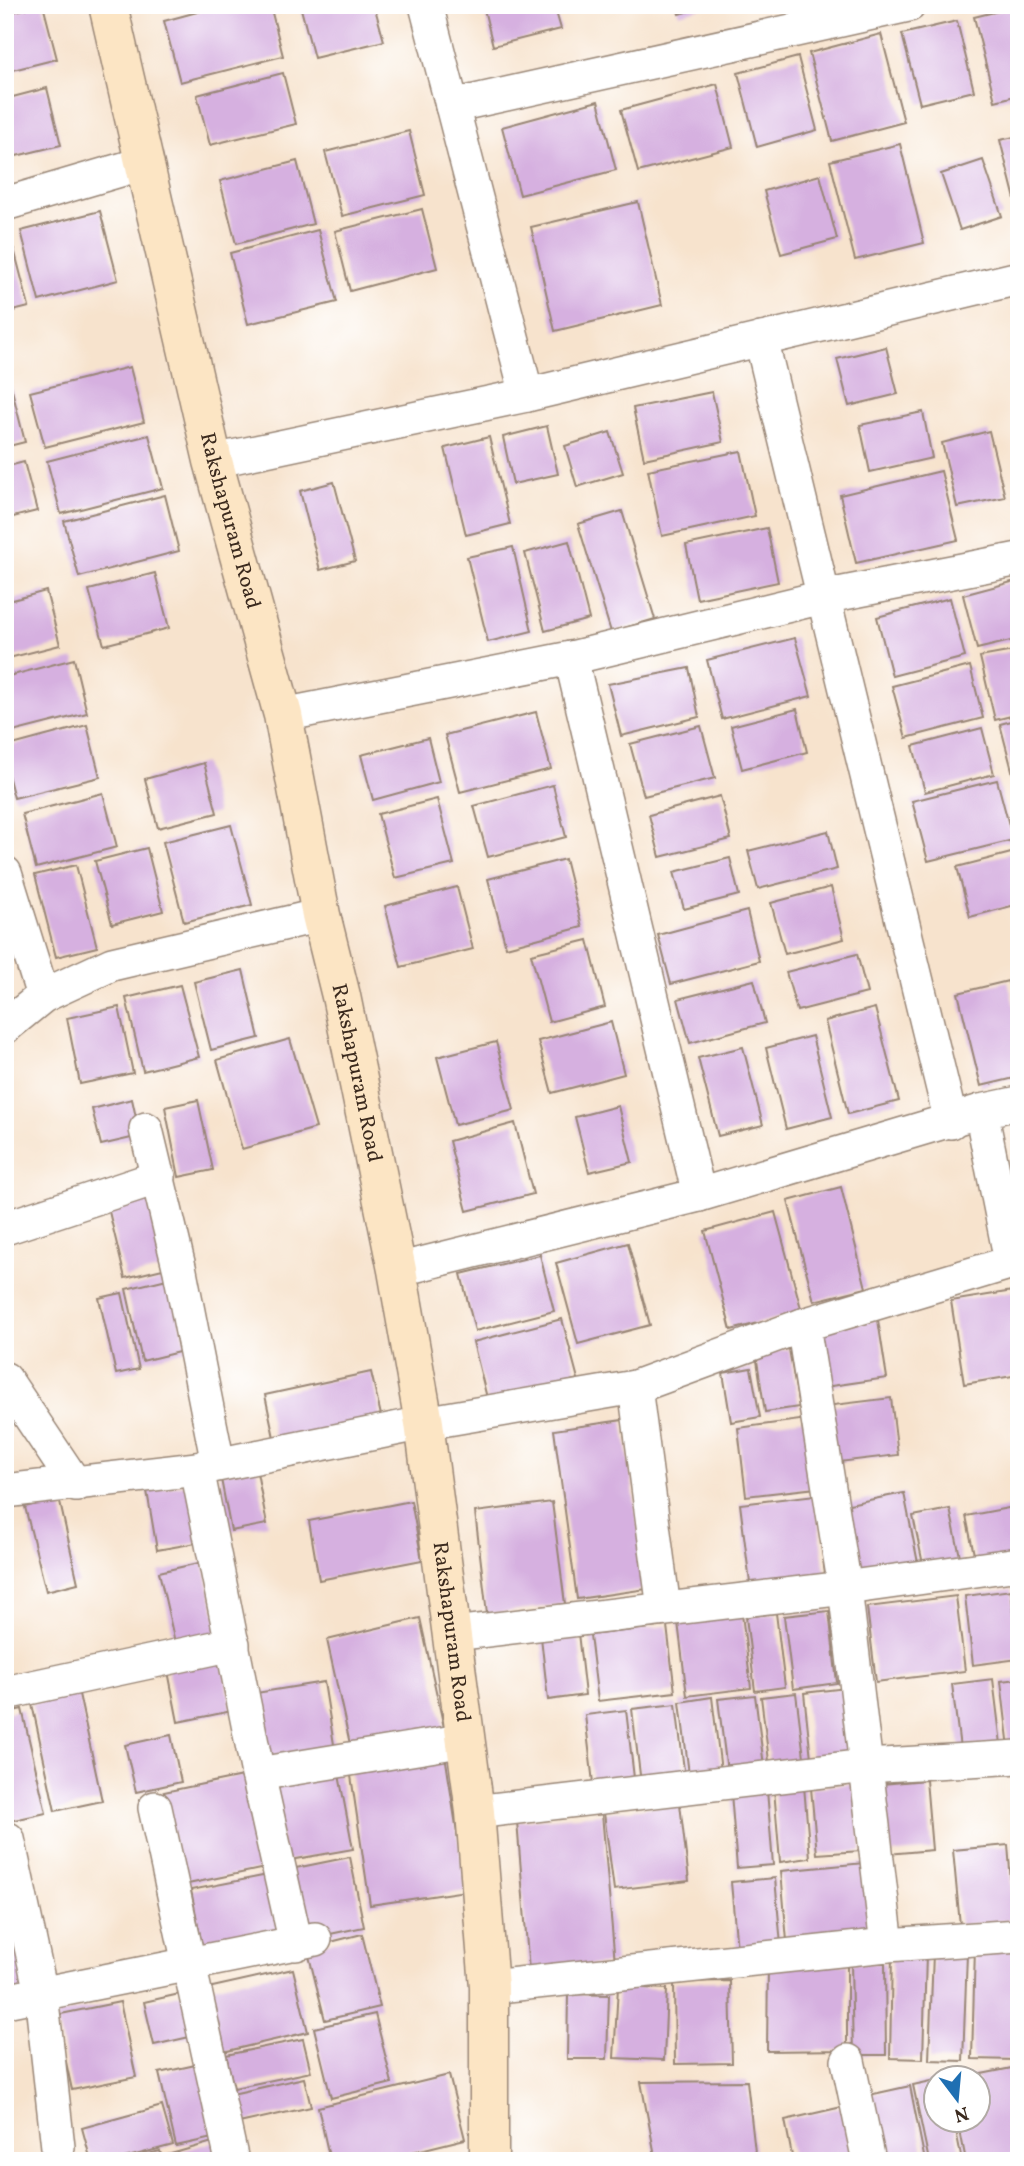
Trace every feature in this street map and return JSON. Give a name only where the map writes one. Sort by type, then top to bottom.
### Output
[{"type":"street","name":"Rakshapuram Road","points":[[108,5],[213,461],[283,715],[321,915],[344,1009],[397,1270],[424,1423],[475,1812],[489,1987],[489,2161]]},
{"type":"street","points":[[426,5],[527,395]]},
{"type":"street","points":[[452,106],[811,16],[909,5]]},
{"type":"street","points":[[5,204],[144,163]]},
{"type":"street","points":[[213,461],[527,395],[1019,278]]},
{"type":"street","points":[[5,1491],[76,1485],[207,1467],[424,1423],[635,1387],[803,1325],[1015,1260],[966,1117],[823,597],[761,339]]},
{"type":"street","points":[[283,715],[571,658],[823,597],[1019,559]]},
{"type":"street","points":[[571,658],[699,1195]]},
{"type":"street","points":[[5,873],[43,996]]},
{"type":"street","points":[[5,1027],[43,996],[112,964],[321,915]]},
{"type":"street","points":[[397,1270],[699,1195],[1019,1103]]},
{"type":"street","points":[[5,2001],[307,1941],[258,1774],[233,1644],[159,1177],[146,1129]]},
{"type":"street","points":[[5,1228],[159,1177]]},
{"type":"street","points":[[803,1325],[845,1588],[887,1945]]},
{"type":"street","points":[[5,1379],[76,1485]]},
{"type":"street","points":[[635,1387],[664,1609]]},
{"type":"street","points":[[453,1634],[845,1588],[1019,1564]]},
{"type":"street","points":[[5,1693],[233,1644]]},
{"type":"street","points":[[258,1774],[466,1740]]},
{"type":"street","points":[[475,1812],[866,1766],[1019,1757]]},
{"type":"street","points":[[155,1808],[232,2161]]},
{"type":"street","points":[[8,1839],[41,1993],[58,2147]]},
{"type":"street","points":[[489,1987],[887,1945],[1019,1936]]},
{"type":"street","points":[[848,2061],[869,2161]]},
{"type":"building","points":[[43,5],[57,59],[5,72],[5,14]]},
{"type":"building","points":[[223,5],[270,5],[283,56],[180,82],[164,21]]},
{"type":"building","points":[[300,5],[374,5],[384,41],[314,58]]},
{"type":"building","points":[[483,5],[554,5],[561,29],[493,46]]},
{"type":"building","points":[[676,5],[708,5],[708,6],[679,14]]},
{"type":"building","points":[[1019,6],[1019,95],[995,101],[974,17]]},
{"type":"building","points":[[957,21],[974,91],[920,104],[902,34]]},
{"type":"building","points":[[881,34],[904,122],[832,141],[809,53]]},
{"type":"building","points":[[798,57],[817,130],[757,147],[738,73]]},
{"type":"building","points":[[283,73],[296,124],[210,145],[197,95]]},
{"type":"building","points":[[717,84],[733,147],[638,172],[621,110]]},
{"type":"building","points":[[47,88],[61,145],[12,157],[5,131],[5,99]]},
{"type":"building","points":[[598,101],[616,170],[520,195],[502,127]]},
{"type":"building","points":[[409,131],[425,195],[342,216],[325,152]]},
{"type":"building","points":[[1019,136],[1019,211],[1018,211],[1000,140]]},
{"type":"building","points":[[900,144],[924,243],[855,260],[830,161]]},
{"type":"building","points":[[983,160],[1002,216],[960,230],[941,174]]},
{"type":"building","points":[[297,161],[313,224],[236,244],[220,181]]},
{"type":"building","points":[[820,175],[837,239],[781,254],[764,191]]},
{"type":"building","points":[[638,202],[662,305],[555,331],[531,227]]},
{"type":"building","points":[[422,209],[437,268],[350,291],[335,231]]},
{"type":"building","points":[[100,211],[118,280],[39,301],[21,231]]},
{"type":"building","points":[[318,230],[337,302],[248,324],[230,253]]},
{"type":"building","points":[[14,249],[29,307],[5,313],[5,251]]},
{"type":"building","points":[[886,347],[898,394],[849,406],[837,359]]},
{"type":"building","points":[[130,367],[144,422],[45,447],[30,392]]},
{"type":"building","points":[[11,386],[25,442],[5,447],[5,388]]},
{"type":"building","points":[[712,392],[723,442],[644,459],[633,408]]},
{"type":"building","points":[[923,412],[932,458],[870,472],[860,425]]},
{"type":"building","points":[[547,426],[558,474],[513,484],[503,437]]},
{"type":"building","points":[[989,431],[1005,497],[957,507],[942,443]]},
{"type":"building","points":[[610,432],[623,473],[577,487],[565,446]]},
{"type":"building","points":[[149,435],[163,488],[61,514],[47,461]]},
{"type":"building","points":[[489,437],[510,524],[466,535],[445,448]]},
{"type":"building","points":[[741,451],[755,516],[662,536],[648,470]]},
{"type":"building","points":[[24,462],[37,511],[5,519],[5,467]]},
{"type":"building","points":[[941,471],[958,540],[856,563],[840,495]]},
{"type":"building","points":[[334,482],[355,561],[320,570],[300,491]]},
{"type":"building","points":[[165,495],[179,551],[79,577],[64,521]]},
{"type":"building","points":[[622,511],[655,619],[611,632],[578,524]]},
{"type":"building","points":[[767,528],[778,582],[697,599],[686,545]]},
{"type":"building","points":[[569,541],[589,619],[545,631],[525,553]]},
{"type":"building","points":[[513,547],[532,631],[488,642],[467,557]]},
{"type":"building","points":[[155,573],[169,628],[104,645],[89,590]]},
{"type":"building","points":[[1019,580],[1019,639],[977,649],[963,595]]},
{"type":"building","points":[[46,591],[60,645],[5,659],[5,602]]},
{"type":"building","points":[[950,598],[965,657],[892,676],[877,617]]},
{"type":"building","points":[[795,638],[811,696],[722,719],[707,660]]},
{"type":"building","points":[[1019,650],[1019,714],[995,720],[980,657]]},
{"type":"building","points":[[74,659],[87,713],[5,734],[5,677]]},
{"type":"building","points":[[970,666],[983,718],[906,738],[892,686]]},
{"type":"building","points":[[689,668],[699,717],[621,736],[608,684]]},
{"type":"building","points":[[797,709],[807,752],[742,769],[731,726]]},
{"type":"building","points":[[536,712],[551,769],[460,792],[445,735]]},
{"type":"building","points":[[1019,719],[1019,773],[1013,774],[1000,724]]},
{"type":"building","points":[[87,725],[100,777],[14,798],[5,763],[5,747]]},
{"type":"building","points":[[701,726],[715,778],[644,796],[630,744]]},
{"type":"building","points":[[982,728],[994,774],[925,792],[913,746]]},
{"type":"building","points":[[428,738],[439,782],[373,800],[361,755]]},
{"type":"building","points":[[204,763],[217,813],[158,828],[145,779]]},
{"type":"building","points":[[997,780],[1013,840],[928,861],[912,801]]},
{"type":"building","points":[[553,785],[566,837],[488,857],[474,806]]},
{"type":"building","points":[[103,793],[117,847],[36,868],[22,814]]},
{"type":"building","points":[[720,796],[731,839],[660,857],[649,815]]},
{"type":"building","points":[[437,799],[454,864],[395,878],[378,814]]},
{"type":"building","points":[[231,825],[252,905],[184,922],[163,842]]},
{"type":"building","points":[[828,831],[837,869],[758,889],[748,851]]},
{"type":"building","points":[[147,848],[163,911],[112,924],[95,861]]},
{"type":"building","points":[[1015,852],[1019,869],[1019,904],[970,917],[957,867]]},
{"type":"building","points":[[730,858],[739,895],[684,909],[674,872]]},
{"type":"building","points":[[565,859],[582,927],[506,947],[488,879]]},
{"type":"building","points":[[76,865],[97,947],[56,957],[35,875]]},
{"type":"building","points":[[457,887],[473,949],[401,967],[385,906]]},
{"type":"building","points":[[831,887],[844,939],[785,954],[771,903]]},
{"type":"building","points":[[747,911],[759,961],[671,984],[658,935]]},
{"type":"building","points":[[588,940],[605,1007],[549,1022],[531,954]]},
{"type":"building","points":[[857,954],[867,993],[797,1011],[786,972]]},
{"type":"building","points":[[243,970],[259,1038],[211,1050],[194,982]]},
{"type":"building","points":[[754,980],[765,1023],[690,1043],[678,999]]},
{"type":"building","points":[[1008,981],[1019,1026],[1019,1077],[981,1086],[958,993]]},
{"type":"building","points":[[180,985],[199,1057],[143,1071],[126,998]]},
{"type":"building","points":[[119,1007],[133,1073],[80,1084],[67,1018]]},
{"type":"building","points":[[875,1008],[899,1101],[848,1114],[825,1021]]},
{"type":"building","points":[[611,1022],[624,1074],[552,1093],[538,1041]]},
{"type":"building","points":[[812,1036],[832,1117],[786,1129],[766,1048]]},
{"type":"building","points":[[290,1039],[316,1128],[242,1149],[217,1060]]},
{"type":"building","points":[[496,1042],[514,1110],[455,1125],[437,1057]]},
{"type":"building","points":[[743,1047],[763,1125],[718,1136],[698,1058]]},
{"type":"building","points":[[132,1099],[140,1136],[101,1145],[92,1109]]},
{"type":"building","points":[[198,1100],[213,1170],[179,1177],[165,1107]]},
{"type":"building","points":[[618,1106],[632,1162],[589,1172],[575,1117]]},
{"type":"building","points":[[515,1123],[533,1194],[467,1211],[449,1141]]},
{"type":"building","points":[[841,1187],[866,1288],[814,1301],[788,1201]]},
{"type":"building","points":[[151,1188],[171,1267],[125,1278],[106,1199]]},
{"type":"building","points":[[775,1212],[802,1312],[731,1330],[705,1231]]},
{"type":"building","points":[[628,1243],[650,1325],[578,1344],[556,1263]]},
{"type":"building","points":[[540,1255],[554,1311],[475,1331],[461,1274]]},
{"type":"building","points":[[171,1278],[187,1350],[142,1361],[126,1289]]},
{"type":"building","points":[[1019,1290],[1019,1375],[964,1384],[951,1301]]},
{"type":"building","points":[[122,1293],[139,1369],[116,1374],[99,1298]]},
{"type":"building","points":[[562,1319],[578,1379],[488,1402],[473,1342]]},
{"type":"building","points":[[878,1320],[887,1378],[824,1387],[815,1330]]},
{"type":"building","points":[[789,1349],[799,1407],[765,1412],[756,1354]]},
{"type":"building","points":[[751,1368],[760,1417],[731,1422],[723,1373]]},
{"type":"building","points":[[371,1372],[383,1424],[276,1447],[265,1395]]},
{"type":"building","points":[[891,1398],[898,1455],[831,1463],[825,1406]]},
{"type":"building","points":[[807,1419],[816,1488],[746,1496],[738,1428]]},
{"type":"building","points":[[623,1420],[647,1589],[577,1599],[554,1430]]},
{"type":"building","points":[[256,1467],[267,1524],[231,1531],[220,1474]]},
{"type":"building","points":[[192,1484],[202,1542],[157,1550],[147,1491]]},
{"type":"building","points":[[904,1493],[918,1563],[858,1575],[844,1505]]},
{"type":"building","points":[[815,1495],[826,1582],[751,1591],[740,1504]]},
{"type":"building","points":[[59,1498],[78,1583],[46,1591],[25,1507]]},
{"type":"building","points":[[411,1501],[422,1560],[319,1580],[309,1521]]},
{"type":"building","points":[[552,1502],[565,1604],[487,1614],[475,1512]]},
{"type":"building","points":[[1019,1506],[1019,1556],[976,1564],[966,1516]]},
{"type":"building","points":[[950,1509],[961,1561],[924,1569],[913,1516]]},
{"type":"building","points":[[203,1562],[221,1638],[176,1647],[159,1572]]},
{"type":"building","points":[[1011,1590],[1019,1659],[973,1665],[965,1596]]},
{"type":"building","points":[[956,1596],[965,1671],[876,1682],[867,1607]]},
{"type":"building","points":[[829,1611],[837,1683],[793,1689],[784,1616]]},
{"type":"building","points":[[776,1613],[785,1687],[755,1691],[746,1617]]},
{"type":"building","points":[[742,1614],[751,1688],[687,1696],[678,1622]]},
{"type":"building","points":[[420,1618],[445,1732],[352,1753],[327,1640]]},
{"type":"building","points":[[667,1626],[675,1692],[598,1701],[590,1635]]},
{"type":"building","points":[[578,1633],[585,1695],[548,1700],[541,1637]]},
{"type":"building","points":[[221,1655],[232,1711],[178,1722],[167,1666]]},
{"type":"building","points":[[993,1679],[1001,1744],[960,1748],[952,1684]]},
{"type":"building","points":[[1019,1679],[1019,1747],[1009,1748],[1001,1681]]},
{"type":"building","points":[[324,1682],[336,1757],[262,1769],[250,1694]]},
{"type":"building","points":[[846,1688],[854,1753],[811,1758],[804,1693]]},
{"type":"building","points":[[796,1693],[805,1765],[770,1769],[761,1697]]},
{"type":"building","points":[[79,1694],[102,1801],[55,1811],[32,1704]]},
{"type":"building","points":[[755,1695],[764,1766],[727,1771],[718,1699]]},
{"type":"building","points":[[712,1697],[721,1771],[689,1774],[680,1702]]},
{"type":"building","points":[[676,1704],[685,1778],[641,1783],[632,1709]]},
{"type":"building","points":[[22,1709],[46,1813],[5,1822],[5,1713]]},
{"type":"building","points":[[626,1710],[634,1778],[593,1783],[585,1715]]},
{"type":"building","points":[[171,1735],[181,1782],[136,1792],[125,1745]]},
{"type":"building","points":[[444,1748],[466,1891],[370,1905],[349,1762]]},
{"type":"building","points":[[337,1764],[353,1849],[285,1861],[270,1776]]},
{"type":"building","points":[[247,1775],[265,1868],[183,1885],[164,1792]]},
{"type":"building","points":[[926,1780],[932,1850],[888,1854],[882,1784]]},
{"type":"building","points":[[855,1783],[861,1851],[817,1854],[811,1788]]},
{"type":"building","points":[[804,1786],[810,1858],[780,1862],[774,1789]]},
{"type":"building","points":[[767,1790],[773,1865],[737,1868],[731,1793]]},
{"type":"building","points":[[680,1804],[689,1881],[614,1890],[604,1813]]},
{"type":"building","points":[[602,1814],[615,1963],[529,1971],[517,1821]]},
{"type":"building","points":[[1019,1844],[1019,1883],[1017,1883],[1014,1845]]},
{"type":"building","points":[[1008,1845],[1014,1920],[960,1925],[953,1850]]},
{"type":"building","points":[[350,1857],[364,1927],[301,1940],[286,1870]]},
{"type":"building","points":[[864,1863],[870,1934],[787,1941],[781,1871]]},
{"type":"building","points":[[273,1874],[286,1939],[204,1955],[191,1890]]},
{"type":"building","points":[[775,1878],[781,1945],[737,1950],[731,1882]]},
{"type":"building","points":[[11,1921],[28,1989],[5,1995],[5,1923]]},
{"type":"building","points":[[362,1934],[380,2007],[325,2020],[307,1948]]},
{"type":"building","points":[[975,1947],[1019,1948],[1016,2060],[972,2059]]},
{"type":"building","points":[[933,1953],[967,1954],[963,2061],[929,2060]]},
{"type":"building","points":[[892,1954],[926,1954],[923,2059],[890,2058]]},
{"type":"building","points":[[851,1963],[885,1963],[886,2055],[853,2055]]},
{"type":"building","points":[[768,1964],[847,1964],[847,2050],[767,2051]]},
{"type":"building","points":[[293,1969],[308,2032],[223,2052],[208,1988]]},
{"type":"building","points":[[730,1981],[732,2063],[675,2064],[674,1982]]},
{"type":"building","points":[[618,1987],[667,1989],[664,2060],[614,2058]]},
{"type":"building","points":[[184,1993],[194,2036],[154,2045],[144,2002]]},
{"type":"building","points":[[568,1994],[609,1995],[607,2059],[567,2059]]},
{"type":"building","points":[[120,2002],[136,2077],[72,2090],[56,2015]]},
{"type":"building","points":[[375,2014],[392,2083],[331,2098],[314,2028]]},
{"type":"building","points":[[303,2039],[311,2072],[234,2088],[226,2055]]},
{"type":"building","points":[[200,2064],[217,2137],[176,2146],[159,2073]]},
{"type":"building","points":[[1017,2067],[1019,2154],[986,2161],[966,2161],[961,2134],[992,2134],[992,2072]]},
{"type":"building","points":[[449,2075],[465,2139],[376,2161],[330,2161],[318,2107]]},
{"type":"building","points":[[304,2078],[311,2107],[239,2123],[232,2094]]},
{"type":"building","points":[[747,2081],[756,2161],[656,2161],[641,2082]]},
{"type":"building","points":[[922,2083],[922,2128],[913,2085]]},
{"type":"building","points":[[910,2086],[925,2161],[883,2161],[869,2095]]},
{"type":"building","points":[[162,2106],[173,2145],[113,2161],[91,2161],[82,2128]]},
{"type":"building","points":[[842,2107],[853,2161],[793,2161],[785,2120]]},
{"type":"building","points":[[923,2134],[957,2134],[962,2161],[929,2161]]},
{"type":"building","points":[[216,2141],[222,2161],[165,2161],[164,2156]]},
{"type":"building","points":[[160,2151],[163,2161],[126,2161],[126,2160]]}]
